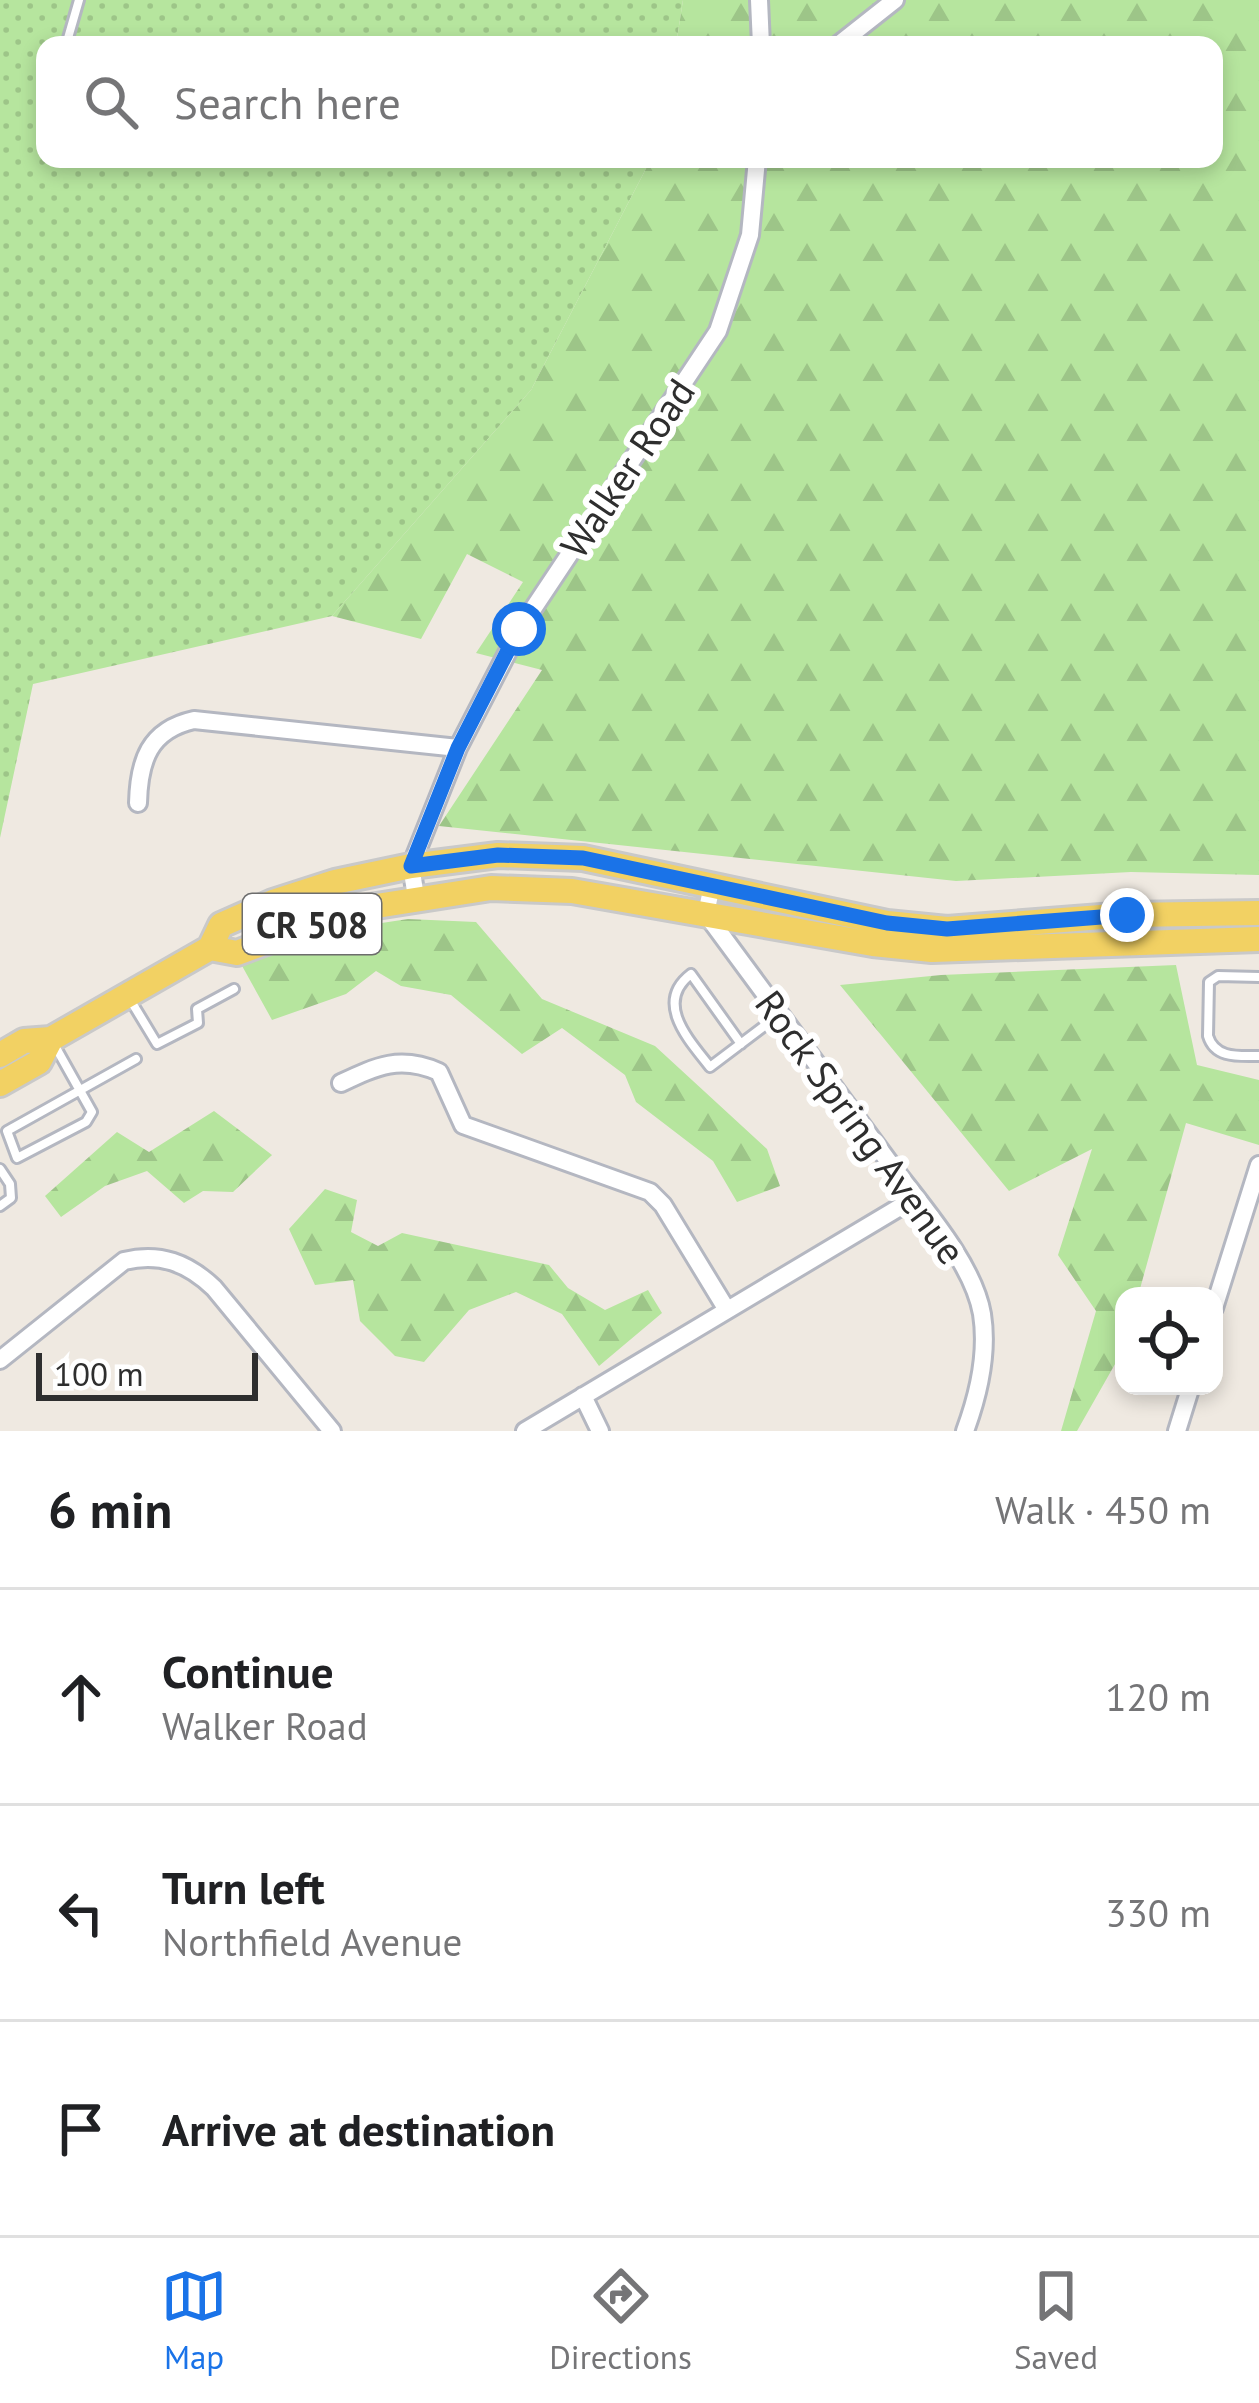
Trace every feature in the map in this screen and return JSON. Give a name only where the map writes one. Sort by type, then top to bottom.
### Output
[{"type":"main road","name":"CR 508","points":[[0,1055],[24,1041],[51,1039],[210,948],[221,925],[273,902],[335,882],[411,866],[498,855],[583,858],[887,923],[947,929],[1127,915],[1259,913]]},
{"type":"main road","name":"CR 508","points":[[210,948],[237,953],[352,910],[491,888],[572,891],[873,944],[932,950],[1259,939]]},
{"type":"main road","name":"CR 508","points":[[0,1084],[39,1062],[51,1039]]},
{"type":"street","points":[[759,0],[761,36]]},
{"type":"street","points":[[849,36],[895,0]]},
{"type":"street","name":"Walker Road","points":[[411,866],[458,748],[519,629],[718,331],[750,235],[756,168]]},
{"type":"street","points":[[138,803],[139,772],[150,745],[171,728],[194,720],[458,748]]},
{"type":"street","points":[[411,866],[416,897]]},
{"type":"street","points":[[706,914],[712,885]]},
{"type":"street","name":"Rock Spring Avenue","points":[[706,914],[962,1263],[982,1313],[979,1388],[965,1431]]},
{"type":"street","name":"Rock Spring Avenue","points":[[744,965],[741,942],[751,922]]},
{"type":"street","points":[[341,1083],[393,1060],[423,1065],[439,1072],[463,1125],[650,1192],[663,1204],[727,1310]]},
{"type":"street","points":[[1221,1287],[1259,1165]]},
{"type":"street","points":[[525,1431],[915,1198]]},
{"type":"street","points":[[0,1360],[124,1261],[140,1257],[174,1261],[196,1270],[214,1288],[332,1431]]},
{"type":"street","points":[[1178,1431],[1188,1395]]},
{"type":"street","points":[[583,1396],[600,1431]]},
{"type":"lane","points":[[69,36],[79,0]]},
{"type":"lane","points":[[741,1044],[691,974],[682,980],[674,1001],[675,1022],[710,1067],[781,1015]]},
{"type":"lane","points":[[1259,977],[1218,976],[1209,982],[1208,1036],[1220,1053],[1259,1056]]},
{"type":"lane","points":[[127,995],[158,1044],[198,1023],[197,1010],[234,989]]},
{"type":"lane","points":[[51,1039],[78,1089],[92,1112],[86,1122],[17,1158],[7,1131],[78,1089],[136,1059]]},
{"type":"lane","points":[[0,1169],[10,1184],[11,1198],[0,1206]]},
{"type":"green space","points":[[0,0],[683,0],[677,36],[36,36],[36,168],[646,168],[531,390],[332,616],[33,684],[0,838]]},
{"type":"green space","points":[[683,0],[1259,0],[1259,875],[1131,872],[956,881],[439,826],[542,670],[476,653],[523,582],[467,554],[421,639],[332,616],[531,390],[646,168],[1223,168],[1223,36],[677,36]]},
{"type":"green space","points":[[408,919],[476,922],[542,999],[655,1046],[767,1149],[780,1186],[737,1202],[713,1161],[636,1102],[625,1075],[562,1028],[522,1054],[451,995],[401,986],[376,971],[346,994],[272,1020],[241,964],[329,931]]},
{"type":"green space","points":[[1176,965],[1197,1065],[1259,1080],[1259,1145],[1186,1123],[1140,1287],[1115,1287],[1115,1364],[1077,1431],[1061,1431],[1096,1311],[1058,1255],[1092,1149],[1009,1191],[840,985],[941,975]]},
{"type":"green space","points":[[214,1111],[272,1155],[233,1192],[203,1191],[184,1203],[147,1171],[105,1186],[61,1217],[45,1196],[117,1132],[149,1152]]},
{"type":"green space","points":[[325,1189],[357,1200],[351,1232],[378,1246],[402,1233],[549,1265],[568,1288],[605,1310],[648,1290],[662,1313],[599,1366],[562,1314],[516,1292],[469,1310],[424,1362],[395,1356],[360,1321],[353,1280],[315,1285],[289,1229]]},
{"type":"route","points":[[519,629],[458,748],[411,866],[498,855],[583,858],[887,923],[947,929],[1127,915]]}]
